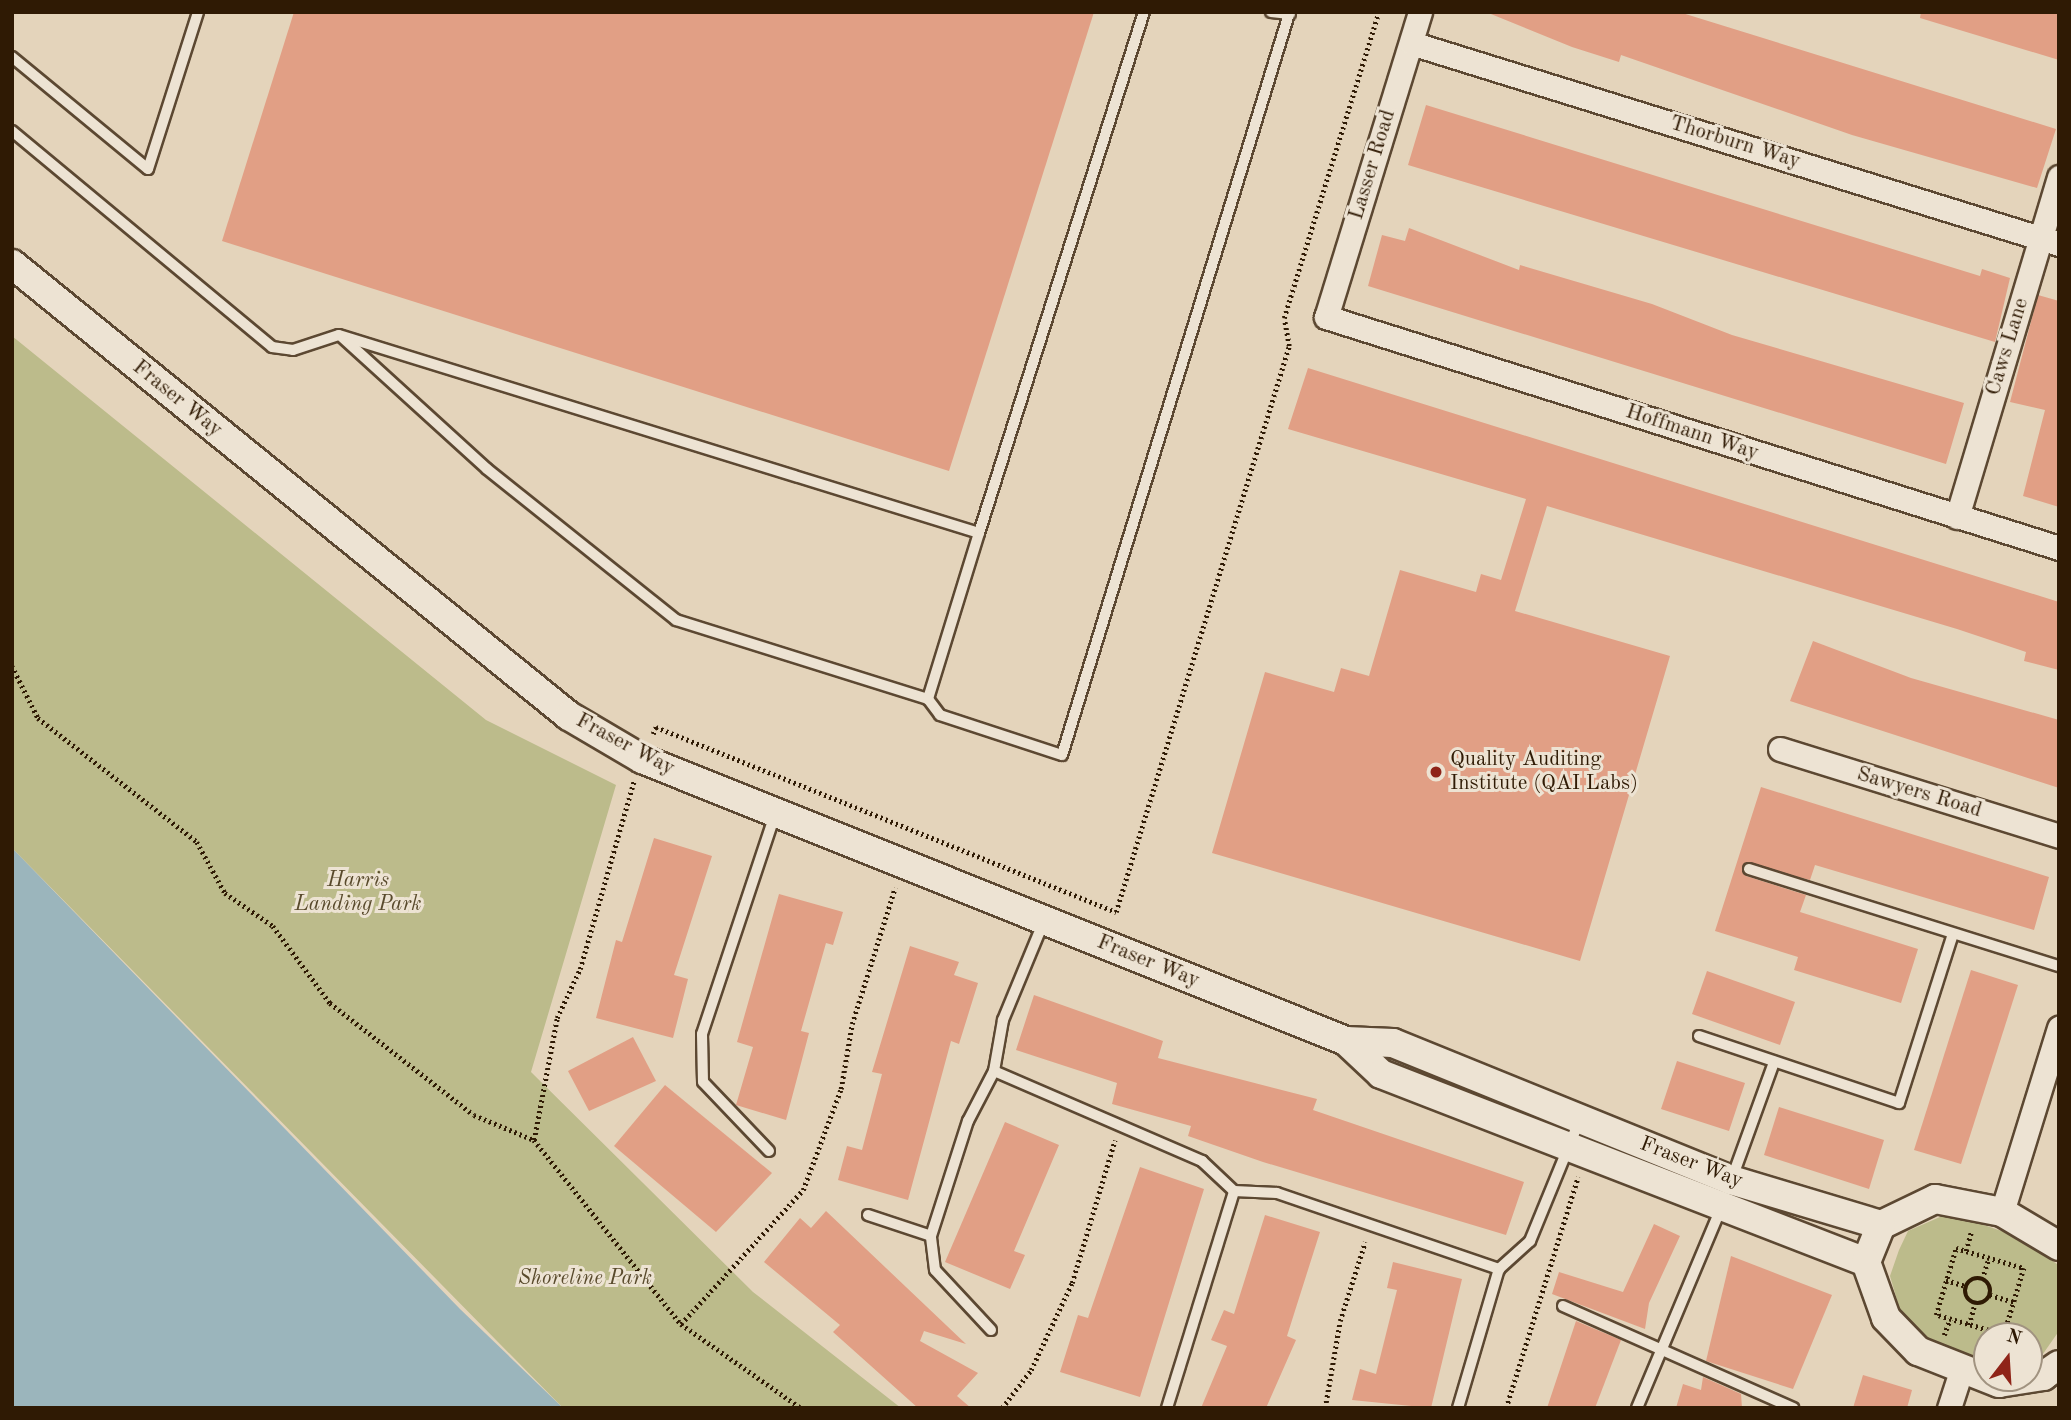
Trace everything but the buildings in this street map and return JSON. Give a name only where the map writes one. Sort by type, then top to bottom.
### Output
[{"type":"street","name":"Lasser Road","points":[[1326,317],[1420,12]]},
{"type":"street","name":"Thorburn Way","points":[[1411,43],[2049,241]]},
{"type":"street","name":"Caws Lane","points":[[1957,517],[2049,241],[2059,177]]},
{"type":"street","name":"Fraser Way","points":[[12,264],[569,716],[642,759],[1346,1041],[1393,1043],[1580,1119],[1866,1262]]},
{"type":"street","name":"Hoffmann Way","points":[[1326,317],[2059,548]]},
{"type":"street","name":"Sawyers Road","points":[[1780,749],[2059,836]]},
{"type":"street","points":[[2002,1212],[2059,1028]]},
{"type":"street","name":"Fraser Way","points":[[1346,1041],[1381,1074],[1578,1149],[1727,1192],[1881,1225]]},
{"type":"street","points":[[2059,1246],[2002,1212],[1935,1199],[1881,1225],[1866,1262],[1899,1337],[1961,1371],[1999,1383],[2021,1382],[2059,1365]]},
{"type":"street","points":[[1949,1408],[1961,1371]]},
{"type":"lane","points":[[12,57],[148,169],[198,12]]},
{"type":"lane","points":[[928,699],[1144,12]]},
{"type":"lane","points":[[340,335],[488,469],[676,620],[928,699],[940,715],[1062,755],[1289,15],[1271,12]]},
{"type":"lane","points":[[12,131],[272,347],[293,349],[340,335],[979,533]]},
{"type":"lane","points":[[769,1151],[704,1082],[702,1034],[775,813]]},
{"type":"lane","points":[[1749,869],[2059,966]]},
{"type":"lane","points":[[991,1330],[935,1270],[931,1236],[968,1121],[994,1071],[1003,1020],[1044,921]]},
{"type":"lane","points":[[1699,1036],[1899,1102],[1953,934]]},
{"type":"lane","points":[[1637,1408],[1664,1355],[1774,1062]]},
{"type":"lane","points":[[994,1071],[1202,1161],[1234,1191],[1276,1193],[1499,1269]]},
{"type":"lane","points":[[1458,1408],[1499,1269],[1530,1241],[1578,1149],[1580,1119]]},
{"type":"lane","points":[[1167,1408],[1234,1191]]},
{"type":"lane","points":[[868,1215],[931,1236]]},
{"type":"lane","points":[[1563,1306],[1664,1355],[1793,1408]]},
{"type":"path","points":[[12,666],[38,719],[197,842],[225,893],[273,926],[330,1003],[474,1115],[534,1140],[681,1324],[801,1408]]},
{"type":"path","points":[[534,1140],[557,1018],[580,969],[633,783]]},
{"type":"path","points":[[681,1324],[803,1190],[838,1099],[852,1024],[901,863]]},
{"type":"path","points":[[1002,1408],[1031,1370],[1072,1283],[1121,1126]]},
{"type":"path","points":[[1506,1408],[1578,1149]]},
{"type":"path","points":[[1325,1408],[1366,1224]]},
{"type":"path","points":[[1973,1327],[1936,1315],[1956,1248],[2024,1268],[2008,1322]]},
{"type":"path","points":[[1989,1258],[1982,1279],[1990,1295]]},
{"type":"path","points":[[1947,1280],[1966,1286],[1982,1279]]},
{"type":"path","points":[[1966,1286],[1975,1303],[1969,1325]]},
{"type":"path","points":[[1975,1303],[1990,1295],[2014,1302]]},
{"type":"green space","name":"Harris Landing Park","points":[[12,336],[486,720],[616,785],[531,1072],[753,1292],[901,1408],[563,1408],[12,848]]},
{"type":"green space","points":[[1949,1213],[2016,1236],[2057,1264],[2059,1331],[2043,1354],[2043,1322],[1973,1322],[1973,1359],[1921,1336],[1902,1317],[1890,1276],[1908,1231]]},
{"type":"water","points":[[12,848],[460,1309],[563,1408],[12,1408]]},
{"type":"place","name":"Quality Auditing Institute (QAI Labs)","points":[[1436,772]]},
{"type":"park label","name":"Shoreline Park","points":[[585,1279]]}]
